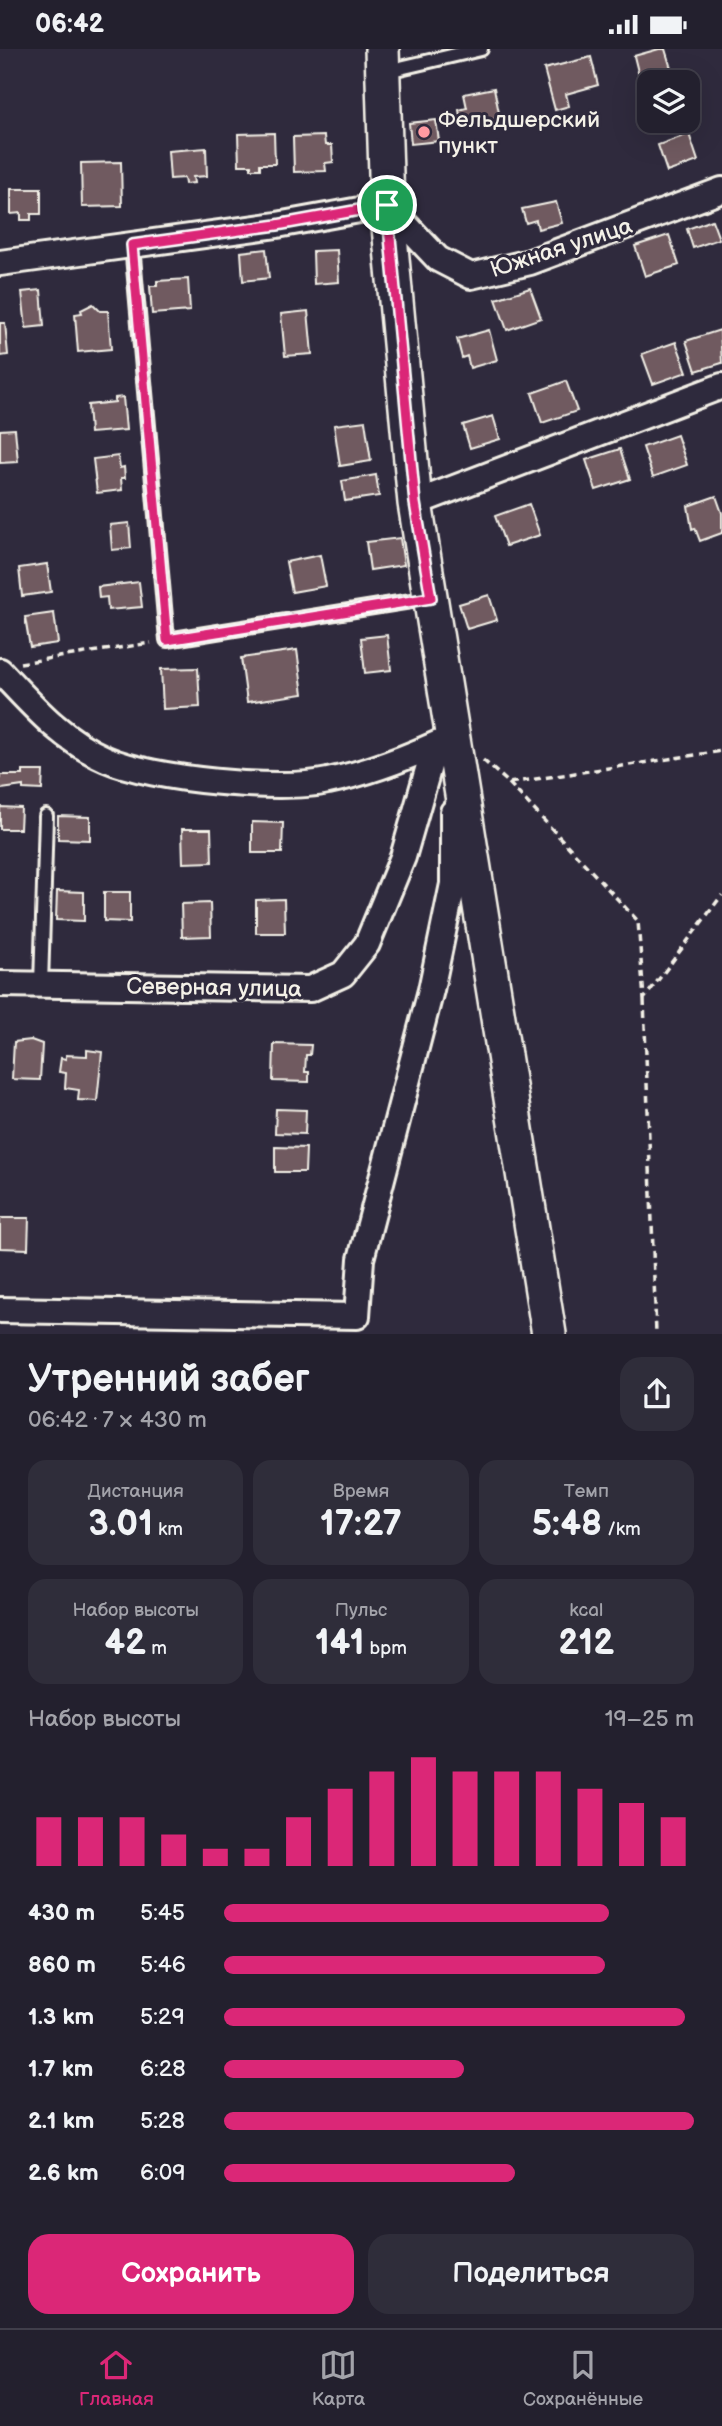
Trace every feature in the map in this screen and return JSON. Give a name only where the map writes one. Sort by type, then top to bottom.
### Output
[{"type":"street","points":[[0,1310],[357,1316],[361,1259],[431,990],[453,884],[431,598],[415,503],[387,205],[382,60]]},
{"type":"street","name":"Южная улица","points":[[387,205],[438,259],[471,276],[530,262],[722,190]]},
{"type":"street","points":[[0,263],[277,225],[387,205]]},
{"type":"street","points":[[415,503],[722,386]]},
{"type":"street","points":[[5,668],[52,726],[107,760],[177,777],[253,785],[326,782],[405,758],[444,741]]},
{"type":"street","points":[[444,741],[549,1334]]},
{"type":"street","name":"Северная улица","points":[[0,984],[310,989],[343,974],[367,944],[403,857],[444,741]]},
{"type":"lane","points":[[382,60],[481,49]]},
{"type":"lane","points":[[132,245],[167,640],[431,598]]},
{"type":"lane","points":[[41,985],[46,816]]},
{"type":"path","points":[[5,668],[167,640]]},
{"type":"path","points":[[444,741],[509,783],[638,921],[644,999],[656,1334]]},
{"type":"path","points":[[509,783],[722,751]]},
{"type":"path","points":[[644,999],[722,895]]},
{"type":"building","points":[[665,49],[671,70],[638,70],[634,56]]},
{"type":"building","points":[[591,57],[598,85],[566,94],[569,106],[555,110],[544,69]]},
{"type":"building","points":[[494,88],[500,118],[462,127],[459,110],[467,108],[464,94]]},
{"type":"building","name":"Фельдшерский пункт","points":[[436,120],[439,141],[411,144],[409,123]]},
{"type":"building","points":[[274,133],[275,164],[260,164],[260,169],[251,169],[251,165],[239,165],[238,134]]},
{"type":"building","points":[[689,134],[698,161],[667,172],[658,145]]},
{"type":"building","points":[[324,136],[325,145],[332,145],[333,162],[325,163],[326,171],[294,172],[293,137]]},
{"type":"building","points":[[206,148],[207,176],[193,177],[194,183],[185,184],[184,178],[170,179],[168,151]]},
{"type":"building","points":[[121,162],[122,206],[82,207],[81,163]]},
{"type":"building","points":[[11,189],[41,189],[41,214],[31,214],[31,220],[21,220],[21,213],[11,214]]},
{"type":"building","points":[[556,202],[562,223],[538,229],[536,220],[526,223],[522,209]]},
{"type":"building","points":[[712,220],[719,239],[693,248],[687,229]]},
{"type":"building","points":[[669,235],[679,265],[645,276],[635,246]]},
{"type":"building","points":[[266,249],[269,278],[243,281],[241,252]]},
{"type":"building","points":[[337,250],[339,282],[314,284],[313,251]]},
{"type":"building","points":[[188,279],[190,311],[152,314],[150,286],[157,286],[157,281]]},
{"type":"building","points":[[530,288],[541,318],[507,330],[496,299]]},
{"type":"building","points":[[41,290],[44,326],[26,328],[22,292]]},
{"type":"building","points":[[93,304],[100,311],[108,311],[111,349],[78,352],[75,314],[82,313],[81,310]]},
{"type":"building","points":[[308,311],[312,354],[285,356],[281,314]]},
{"type":"building","points":[[0,323],[5,323],[8,355],[0,356]]},
{"type":"building","points":[[489,330],[497,360],[470,368],[467,356],[462,358],[457,339]]},
{"type":"building","points":[[720,330],[722,363],[696,371],[686,341]]},
{"type":"building","points":[[676,342],[687,372],[653,384],[642,354]]},
{"type":"building","points":[[566,381],[577,411],[542,423],[532,393]]},
{"type":"building","points":[[123,397],[126,430],[90,433],[88,405],[115,402],[115,398]]},
{"type":"building","points":[[493,416],[500,439],[470,448],[463,425]]},
{"type":"building","points":[[365,421],[371,461],[340,466],[334,425]]},
{"type":"building","points":[[15,429],[18,462],[0,463],[0,430]]},
{"type":"building","points":[[677,435],[687,465],[653,477],[643,447]]},
{"type":"building","points":[[620,449],[630,479],[596,490],[586,460]]},
{"type":"building","points":[[118,456],[120,468],[124,467],[122,490],[97,493],[93,459]]},
{"type":"building","points":[[376,475],[379,496],[345,501],[342,481]]},
{"type":"building","points":[[716,496],[722,513],[722,533],[700,541],[695,528],[692,529],[688,506]]},
{"type":"building","points":[[529,504],[540,535],[506,546],[495,516]]},
{"type":"building","points":[[129,523],[131,548],[112,550],[110,525]]},
{"type":"building","points":[[400,538],[404,565],[370,570],[366,542]]},
{"type":"building","points":[[320,555],[326,586],[292,592],[286,562]]},
{"type":"building","points":[[47,564],[51,592],[22,596],[19,568]]},
{"type":"building","points":[[139,582],[142,607],[108,610],[107,597],[99,598],[98,587]]},
{"type":"building","points":[[489,595],[497,620],[467,629],[459,604]]},
{"type":"building","points":[[54,613],[58,643],[30,647],[25,617]]},
{"type":"building","points":[[387,635],[391,670],[365,673],[361,638]]},
{"type":"building","points":[[297,650],[303,694],[247,702],[241,658]]},
{"type":"building","points":[[198,668],[200,707],[163,709],[161,669]]},
{"type":"building","points":[[23,771],[43,771],[42,790],[23,789],[23,786],[2,789],[0,775],[23,775]]},
{"type":"building","points":[[0,807],[21,808],[20,829],[0,829]]},
{"type":"building","points":[[58,816],[90,817],[90,840],[58,839]]},
{"type":"building","points":[[252,822],[283,823],[282,853],[252,853]]},
{"type":"building","points":[[182,829],[211,829],[212,862],[183,863]]},
{"type":"building","points":[[57,891],[84,892],[84,921],[56,920]]},
{"type":"building","points":[[104,892],[130,892],[130,922],[104,921]]},
{"type":"building","points":[[284,899],[285,933],[256,933],[256,900]]},
{"type":"building","points":[[210,903],[211,936],[182,937],[181,904]]},
{"type":"building","points":[[31,1040],[42,1044],[40,1080],[12,1079],[14,1042]]},
{"type":"building","points":[[274,1044],[311,1045],[310,1055],[306,1055],[305,1072],[309,1072],[309,1082],[273,1081]]},
{"type":"building","points":[[87,1050],[102,1052],[97,1101],[78,1100],[79,1090],[65,1088],[66,1073],[59,1072],[61,1058],[66,1059],[66,1055],[87,1056]]},
{"type":"building","points":[[276,1109],[306,1110],[305,1134],[275,1133]]},
{"type":"building","points":[[275,1147],[306,1148],[305,1172],[275,1172]]},
{"type":"building","points":[[0,1218],[29,1218],[28,1249],[0,1248]]},
{"type":"place","name":"Фельдшерский пункт","points":[[424,132]]},
{"type":"route","points":[[387,205],[415,503],[431,598],[167,640],[155,533],[132,245],[277,225],[387,205]]}]
